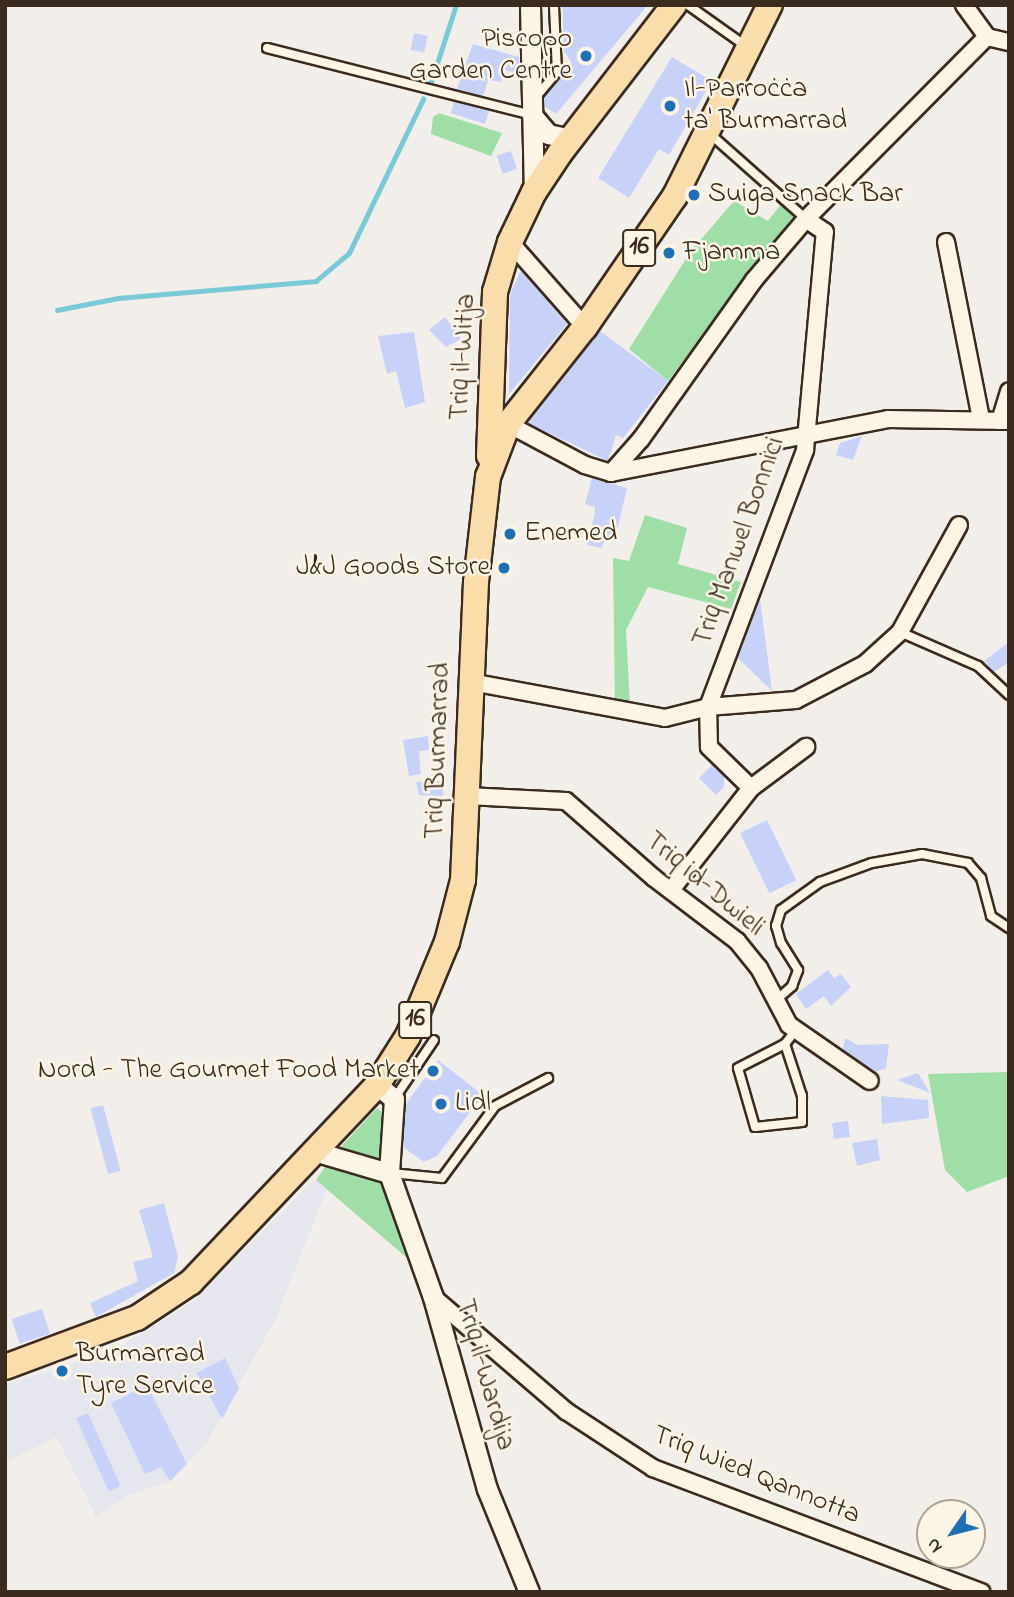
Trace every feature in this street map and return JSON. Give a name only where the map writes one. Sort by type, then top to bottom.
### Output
[{"type":"main road","name":"16","points":[[510,242],[534,192],[674,5]]},
{"type":"main road","name":"Triq Burmarrad","points":[[5,1367],[117,1327],[165,1303],[221,1254],[317,1152],[386,1092],[447,942],[463,880],[476,582],[488,477],[508,424],[585,327],[675,196],[770,5]]},
{"type":"main road","name":"Triq il-Witja","points":[[488,477],[495,292],[510,242]]},
{"type":"street","points":[[530,5],[534,192]]},
{"type":"street","points":[[964,5],[987,37],[1009,42]]},
{"type":"street","points":[[611,474],[636,445],[754,280],[806,219],[987,37]]},
{"type":"street","points":[[532,109],[548,134],[572,139]]},
{"type":"street","name":"Triq Manwel Bonnici","points":[[751,788],[709,747],[708,707],[805,450],[825,232],[806,219]]},
{"type":"street","points":[[510,242],[585,327]]},
{"type":"street","points":[[946,242],[981,418]]},
{"type":"street","points":[[508,424],[585,465],[611,474],[653,468],[888,419],[981,418],[1004,421],[1009,391]]},
{"type":"street","points":[[636,445],[646,450],[653,468]]},
{"type":"street","points":[[471,682],[665,718],[708,707],[796,700],[865,664],[900,632],[959,525]]},
{"type":"street","points":[[671,890],[751,788],[806,747]]},
{"type":"street","name":"Triq id-Dwieli","points":[[467,796],[566,801],[671,890],[737,941],[760,968],[790,1037],[870,1081]]},
{"type":"street","name":"Triq il-Wardija","points":[[386,1092],[389,1173],[433,1297],[487,1489],[529,1592]]},
{"type":"street","points":[[317,1152],[389,1173]]},
{"type":"street","name":"Triq Wied Qannotta","points":[[433,1297],[566,1411],[653,1468],[981,1592]]},
{"type":"lane","points":[[267,48],[532,109],[557,72],[554,5]]},
{"type":"lane","points":[[688,5],[750,49]]},
{"type":"lane","points":[[708,132],[806,219]]},
{"type":"lane","points":[[900,632],[978,666],[1009,695]]},
{"type":"lane","points":[[775,1001],[792,986],[799,970],[781,943],[776,926],[781,910],[820,882],[872,863],[922,854],[968,863],[981,878],[990,916],[1009,928]]},
{"type":"lane","points":[[790,1037],[802,1096],[802,1122],[755,1127],[738,1068],[790,1037]]},
{"type":"lane","points":[[386,1092],[434,1040]]},
{"type":"lane","points":[[389,1173],[442,1178],[495,1106],[548,1078]]},
{"type":"shaded area","points":[[315,1179],[327,1189],[276,1318],[206,1444],[170,1481],[129,1495],[96,1517],[57,1437],[5,1462],[5,1385],[119,1347],[193,1302]]},
{"type":"green space","points":[[439,113],[502,133],[491,156],[431,134],[433,117]]},
{"type":"green space","points":[[734,201],[768,221],[782,203],[794,215],[668,381],[629,349],[691,251]]},
{"type":"green space","points":[[645,515],[687,528],[678,564],[741,582],[731,609],[648,587],[626,630],[630,707],[615,705],[613,558],[629,561]]},
{"type":"green space","points":[[1009,1072],[1009,1176],[967,1192],[945,1170],[928,1074]]},
{"type":"green space","points":[[377,1108],[387,1116],[379,1164],[339,1149]]},
{"type":"green space","points":[[327,1164],[383,1183],[414,1264],[316,1180]]},
{"type":"building","name":"Piscopo Garden Centre","points":[[563,5],[648,5],[556,114],[544,106],[544,97],[572,64],[563,49]]},
{"type":"building","points":[[414,33],[428,36],[424,53],[410,50]]},
{"type":"building","points":[[473,44],[519,57],[519,73],[503,70],[501,82],[488,80],[483,96],[457,89]]},
{"type":"building","name":"Il-Parroċċa ta' Burmarrad","points":[[672,57],[712,81],[669,155],[659,149],[629,198],[598,178]]},
{"type":"building","points":[[454,102],[489,111],[485,124],[451,113]]},
{"type":"building","points":[[511,151],[517,169],[503,174],[497,156]]},
{"type":"building","points":[[521,270],[567,324],[509,394],[510,294]]},
{"type":"building","points":[[445,317],[461,339],[446,347],[429,330]]},
{"type":"building","points":[[600,331],[668,381],[623,438],[616,435],[608,461],[528,423]]},
{"type":"building","points":[[414,332],[425,402],[405,408],[396,371],[387,374],[378,336]]},
{"type":"building","points":[[862,436],[853,460],[836,455],[840,443]]},
{"type":"building","points":[[592,478],[627,488],[615,539],[606,536],[602,548],[587,545],[595,513],[595,507],[585,504]]},
{"type":"building","points":[[760,599],[772,691],[738,658]]},
{"type":"building","points":[[1009,642],[1009,662],[994,672],[984,661]]},
{"type":"building","points":[[428,736],[429,750],[419,751],[421,774],[409,776],[403,740]]},
{"type":"building","points":[[712,765],[724,776],[724,787],[716,795],[699,778]]},
{"type":"building","points":[[444,781],[443,796],[419,795],[416,782]]},
{"type":"building","points":[[767,820],[796,880],[769,893],[740,833]]},
{"type":"building","points":[[828,970],[834,978],[841,974],[851,987],[831,1006],[824,996],[806,1009],[796,994]]},
{"type":"building","points":[[845,1038],[858,1045],[889,1044],[886,1068],[875,1072],[843,1049]]},
{"type":"building","name":"Lidl","points":[[438,1060],[483,1095],[437,1156],[424,1162],[403,1147],[406,1104]]},
{"type":"building","points":[[918,1073],[930,1093],[897,1080]]},
{"type":"building","points":[[881,1096],[928,1100],[929,1118],[882,1124]]},
{"type":"building","points":[[103,1105],[121,1171],[108,1174],[90,1108]]},
{"type":"building","points":[[848,1121],[850,1137],[834,1139],[832,1123]]},
{"type":"building","points":[[877,1139],[880,1160],[857,1166],[852,1143]]},
{"type":"building","points":[[164,1203],[178,1257],[174,1273],[96,1317],[90,1303],[138,1281],[133,1262],[153,1257],[139,1210]]},
{"type":"building","points":[[42,1309],[50,1334],[20,1344],[12,1319]]},
{"type":"building","points":[[225,1358],[239,1388],[222,1419],[197,1373]]},
{"type":"building","points":[[147,1385],[187,1464],[170,1481],[161,1467],[145,1474],[111,1403]]},
{"type":"building","points":[[88,1413],[121,1486],[109,1491],[76,1418]]},
{"type":"waterway","points":[[430,85],[456,5]]},
{"type":"waterway","points":[[57,310],[118,298],[316,281],[349,253],[423,99]]},
{"type":"place","name":"Piscopo Garden Centre","points":[[586,56]]},
{"type":"place","name":"Il-Parroċċa ta' Burmarrad","points":[[670,106]]},
{"type":"place","name":"Suiga Snack Bar","points":[[694,195]]},
{"type":"place","name":"Fjamma","points":[[669,253]]},
{"type":"place","name":"Enemed","points":[[510,534]]},
{"type":"place","name":"J&J Goods Store","points":[[504,568]]},
{"type":"place","name":"Nord - The Gourmet Food Market","points":[[433,1071]]},
{"type":"place","name":"Lidl","points":[[441,1104]]},
{"type":"place","name":"Burmarrad Tyre Service","points":[[62,1371]]}]
